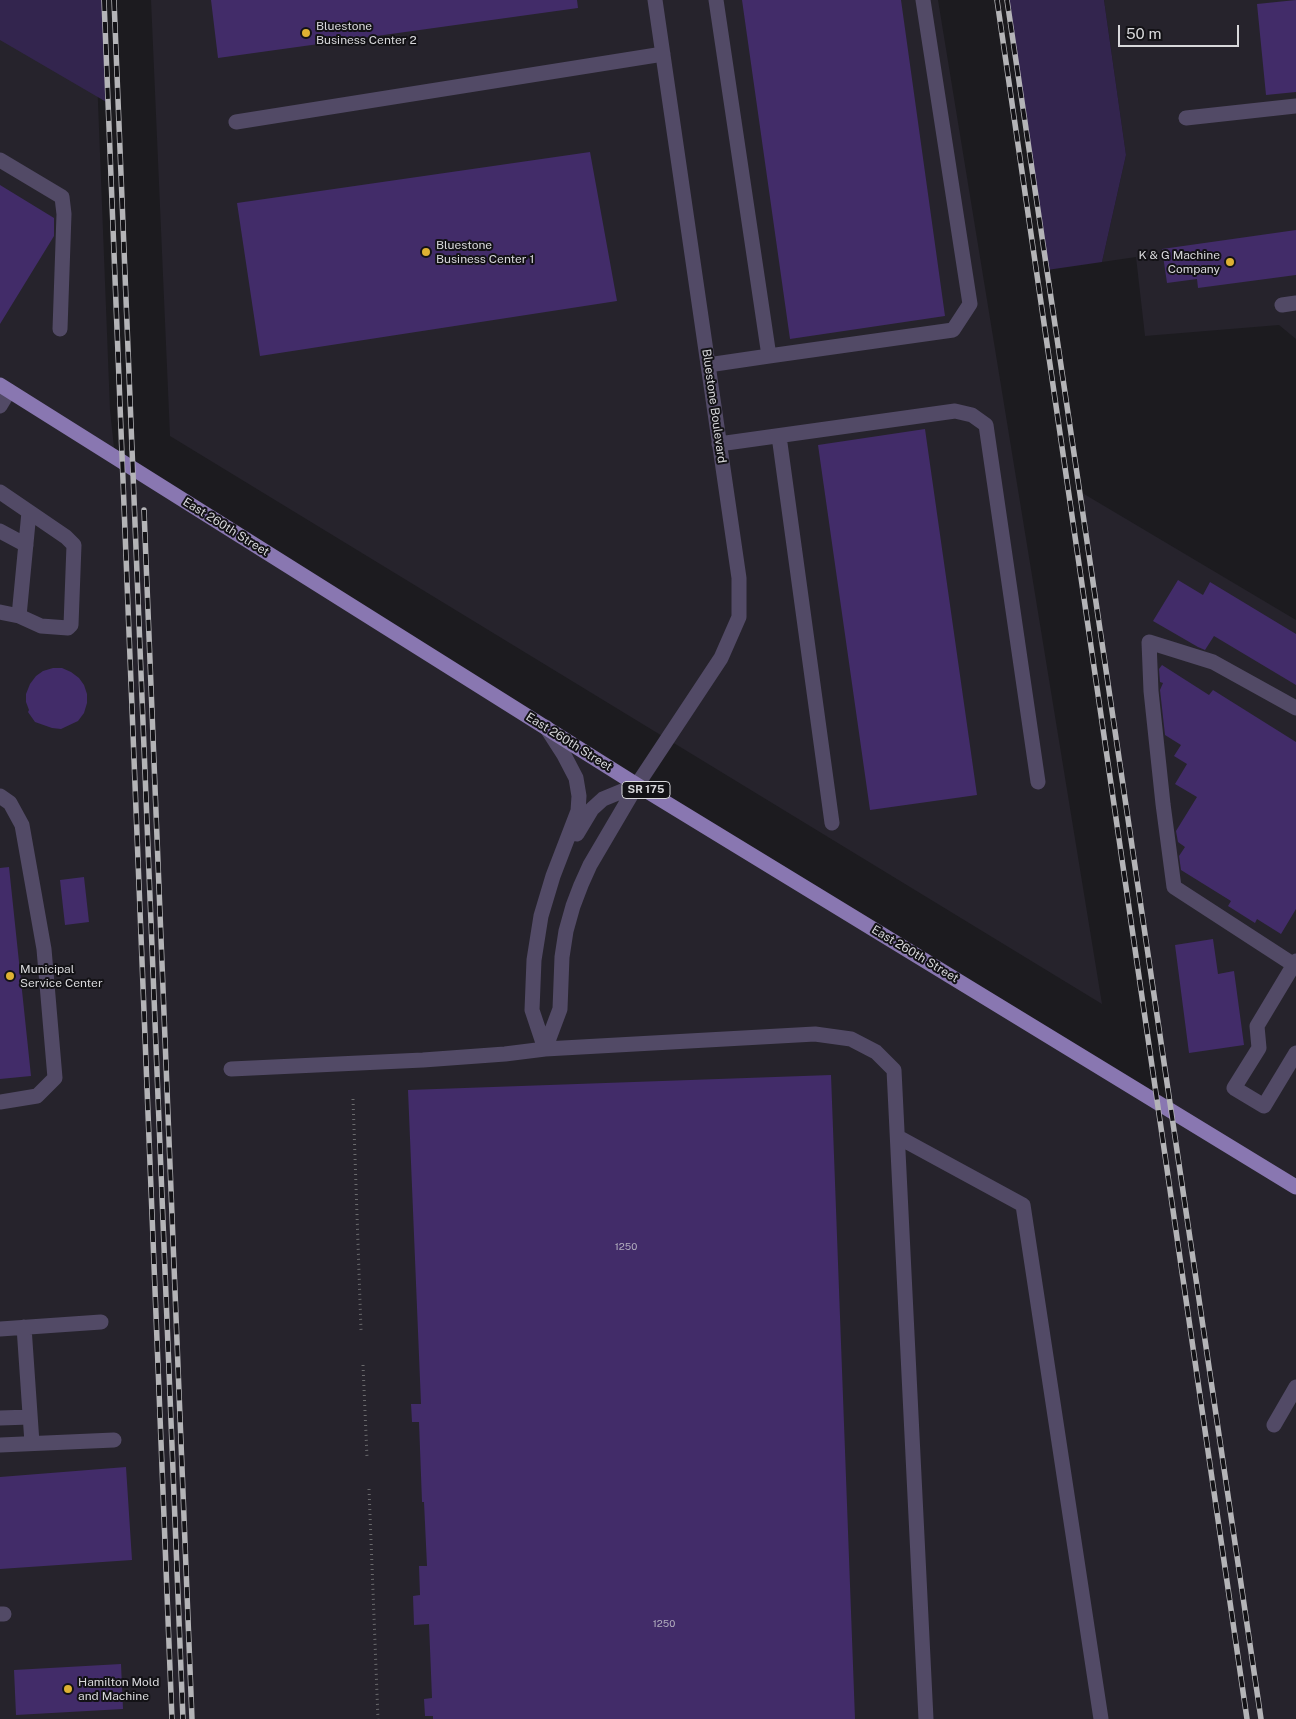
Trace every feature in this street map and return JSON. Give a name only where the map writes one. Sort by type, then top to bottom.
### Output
[{"type":"main road","name":"East 260th Street","points":[[4,388],[637,785],[1296,1188]]},
{"type":"street","name":"Bluestone Boulevard","points":[[545,1049],[560,1009],[562,957],[566,931],[573,906],[590,865],[637,785],[721,658],[739,616],[739,578],[655,0]]},
{"type":"street","points":[[716,0],[769,356]]},
{"type":"street","points":[[708,365],[953,330],[970,304],[923,0]]},
{"type":"street","points":[[236,122],[663,54]]},
{"type":"street","points":[[1186,118],[1296,106]]},
{"type":"street","points":[[0,160],[62,197],[64,214],[60,329]]},
{"type":"street","points":[[0,406],[4,388]]},
{"type":"street","points":[[719,444],[955,411],[972,415],[986,425],[1038,782]]},
{"type":"street","points":[[779,436],[832,823]]},
{"type":"street","points":[[0,492],[66,537],[74,545],[71,625],[68,628],[41,626],[19,616],[0,612]]},
{"type":"street","points":[[19,616],[28,512]]},
{"type":"street","points":[[0,531],[26,545]]},
{"type":"street","points":[[1296,708],[1213,662],[1149,642],[1151,692],[1174,887],[1295,963],[1257,1026],[1258,1048],[1234,1088],[1264,1106],[1296,1054]]},
{"type":"street","points":[[545,1049],[532,1010],[534,960],[541,916],[553,876],[578,811],[576,778],[546,727]]},
{"type":"street","points":[[560,860],[592,809],[603,799],[637,785]]},
{"type":"street","points":[[0,796],[10,803],[22,825],[44,949],[55,1078],[37,1096],[0,1102]]},
{"type":"street","points":[[231,1069],[423,1060],[545,1049],[815,1034],[851,1039],[876,1052],[894,1070],[926,1719]]},
{"type":"street","points":[[898,1137],[1024,1205],[1101,1719]]},
{"type":"street","points":[[0,1328],[101,1322]]},
{"type":"street","points":[[24,1327],[32,1443]]},
{"type":"street","points":[[1274,1425],[1296,1387]]},
{"type":"street","points":[[0,1418],[30,1417]]},
{"type":"street","points":[[0,1445],[114,1440]]},
{"type":"path","points":[[353,1099],[361,1330]]},
{"type":"path","points":[[362,1365],[367,1457]]},
{"type":"path","points":[[369,1489],[378,1719]]},
{"type":"shaded area","points":[[0,0],[94,0],[110,410],[115,457],[1171,1111],[1079,491],[1296,620],[1296,1719],[0,1719]]},
{"type":"shaded area","points":[[0,0],[103,0],[108,103],[0,40]]},
{"type":"shaded area","points":[[151,0],[938,0],[1102,1004],[170,436]]},
{"type":"shaded area","points":[[1007,0],[1104,0],[1126,155],[1102,262],[1047,270]]},
{"type":"shaded area","points":[[1104,0],[1296,0],[1296,339],[1279,325],[1145,336],[1136,257],[1102,262],[1126,155]]},
{"type":"building","name":"Bluestone Business Center 2","points":[[211,0],[577,0],[578,8],[218,58]]},
{"type":"building","points":[[742,0],[901,0],[945,316],[790,339]]},
{"type":"building","points":[[1296,0],[1296,92],[1266,95],[1257,4]]},
{"type":"building","name":"Bluestone Business Center 1","points":[[590,152],[617,301],[260,356],[237,203]]},
{"type":"building","points":[[0,185],[54,218],[54,236],[0,324]]},
{"type":"building","name":"K & G Machine Company","points":[[1296,230],[1296,275],[1198,288],[1197,279],[1167,283],[1162,249]]},
{"type":"building","points":[[925,429],[977,795],[870,810],[818,445]]},
{"type":"building","points":[[1178,580],[1203,595],[1210,582],[1296,634],[1296,685],[1214,636],[1205,650],[1153,621]]},
{"type":"building","points":[[1162,665],[1209,695],[1213,690],[1296,742],[1296,909],[1281,934],[1257,919],[1255,923],[1228,906],[1231,901],[1181,870],[1179,856],[1185,847],[1178,842],[1176,831],[1197,797],[1175,784],[1187,764],[1174,756],[1181,745],[1165,735],[1160,690],[1163,683],[1160,682],[1159,669]]},
{"type":"building","points":[[62,668],[79,678],[87,694],[84,713],[78,721],[61,729],[35,722],[28,712],[26,702],[26,694],[36,676],[43,671]]},
{"type":"building","name":"Municipal Service Center","points":[[9,867],[31,1076],[0,1079],[0,868]]},
{"type":"building","points":[[84,877],[89,922],[65,925],[60,880]]},
{"type":"building","points":[[1213,939],[1218,974],[1234,971],[1244,1045],[1189,1053],[1175,945]]},
{"type":"building","points":[[831,1075],[855,1719],[433,1719],[433,1716],[425,1716],[424,1699],[432,1698],[429,1624],[414,1625],[413,1596],[420,1595],[419,1566],[427,1566],[419,1422],[412,1422],[411,1404],[421,1404],[408,1090]]},
{"type":"building","points":[[126,1467],[132,1560],[0,1569],[0,1477]]},
{"type":"building","name":"Hamilton Mold and Machine","points":[[121,1664],[123,1709],[16,1715],[14,1670]]},
{"type":"railway","points":[[104,0],[172,1719]]},
{"type":"railway","points":[[114,0],[183,1719]]},
{"type":"railway","points":[[997,0],[1247,1719]]},
{"type":"railway","points":[[1007,0],[1261,1719]]},
{"type":"railway","points":[[144,510],[192,1719]]},
{"type":"place","name":"Bluestone Business Center 2","points":[[306,33]]},
{"type":"place","name":"Bluestone Business Center 1","points":[[426,252]]},
{"type":"place","name":"K & G Machine Company","points":[[1230,262]]},
{"type":"place","name":"Municipal Service Center","points":[[10,976]]},
{"type":"place","name":"Hamilton Mold and Machine","points":[[68,1689]]}]
